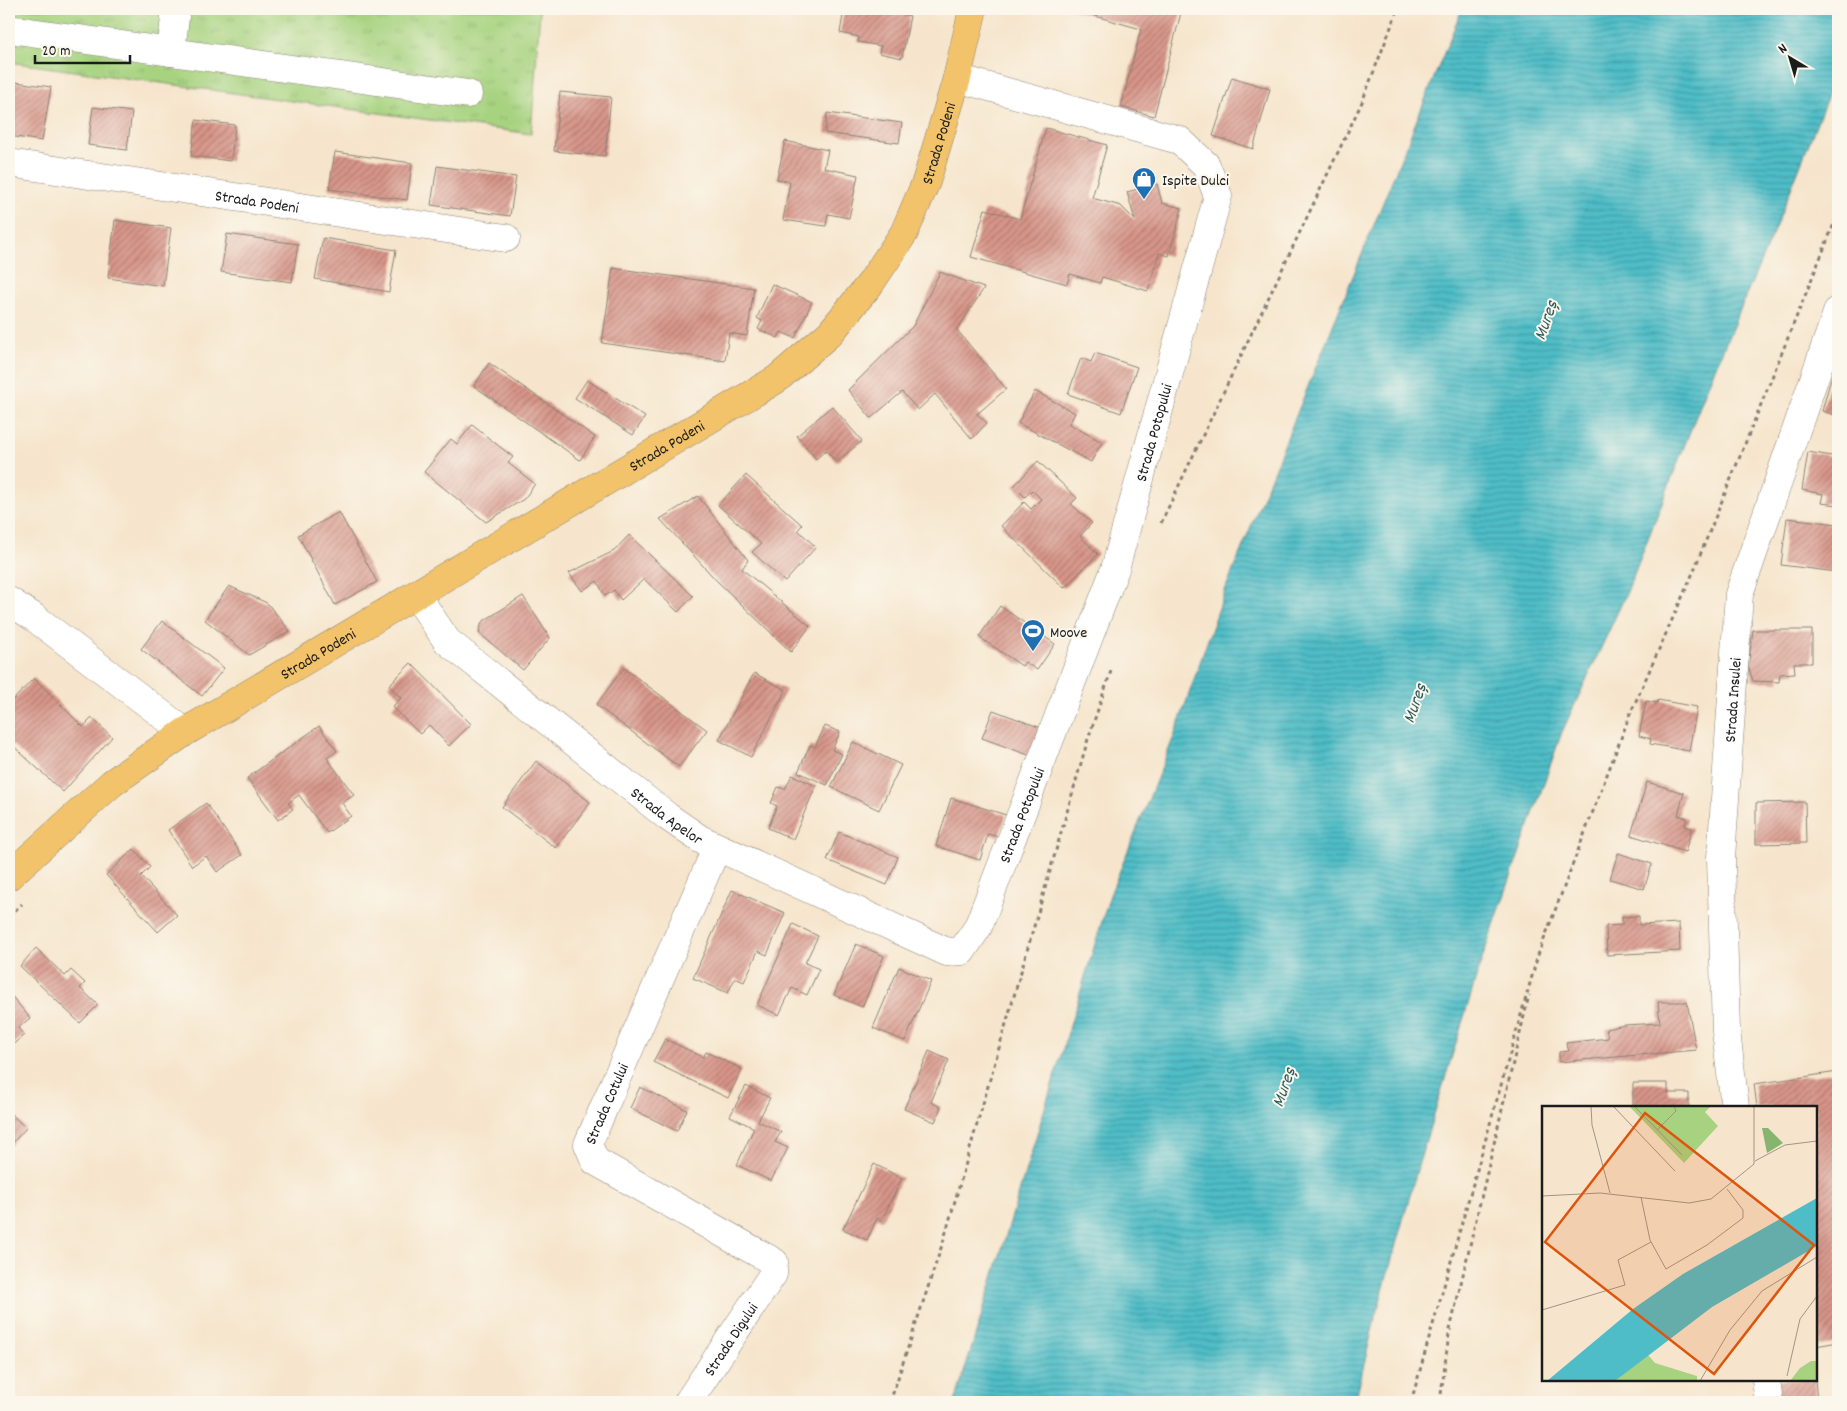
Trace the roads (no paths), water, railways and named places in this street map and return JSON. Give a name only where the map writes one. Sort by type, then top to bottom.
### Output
[{"type":"main road","name":"Strada Podeni","points":[[9,876],[112,783],[186,732],[417,596],[777,379],[830,333],[870,284],[904,233],[926,182],[957,78],[973,9]]},
{"type":"street","points":[[171,52],[176,9]]},
{"type":"street","points":[[9,29],[468,94]]},
{"type":"street","name":"Strada Potopului","points":[[957,78],[1179,140],[1206,164],[1218,196],[1115,570],[978,927],[968,945]]},
{"type":"street","name":"Strada Podeni","points":[[9,164],[506,238]]},
{"type":"street","name":"Strada Insulei","points":[[1735,1106],[1726,1031],[1721,858],[1738,594],[1838,310]]},
{"type":"street","name":"Strada Apelor","points":[[417,596],[447,641],[668,817],[700,839],[947,952],[962,951],[968,945]]},
{"type":"street","points":[[9,601],[35,618],[186,732]]},
{"type":"street","name":"Strada Cotului","points":[[717,846],[588,1144],[595,1161],[764,1255],[774,1262],[774,1274]]},
{"type":"street","name":"Strada Digului","points":[[688,1402],[774,1274]]},
{"type":"street","points":[[1766,1381],[1769,1402]]},
{"type":"water","name":"Mureș","points":[[1462,9],[1838,9],[1838,70],[1781,214],[1713,373],[1627,592],[1562,732],[1481,962],[1419,1163],[1375,1319],[1355,1402],[955,1402],[1110,895],[1175,734],[1227,585]]},
{"type":"place","name":"Ispite Dulci","points":[[1144,200]]},
{"type":"place","name":"Moove","points":[[1033,652]]}]
